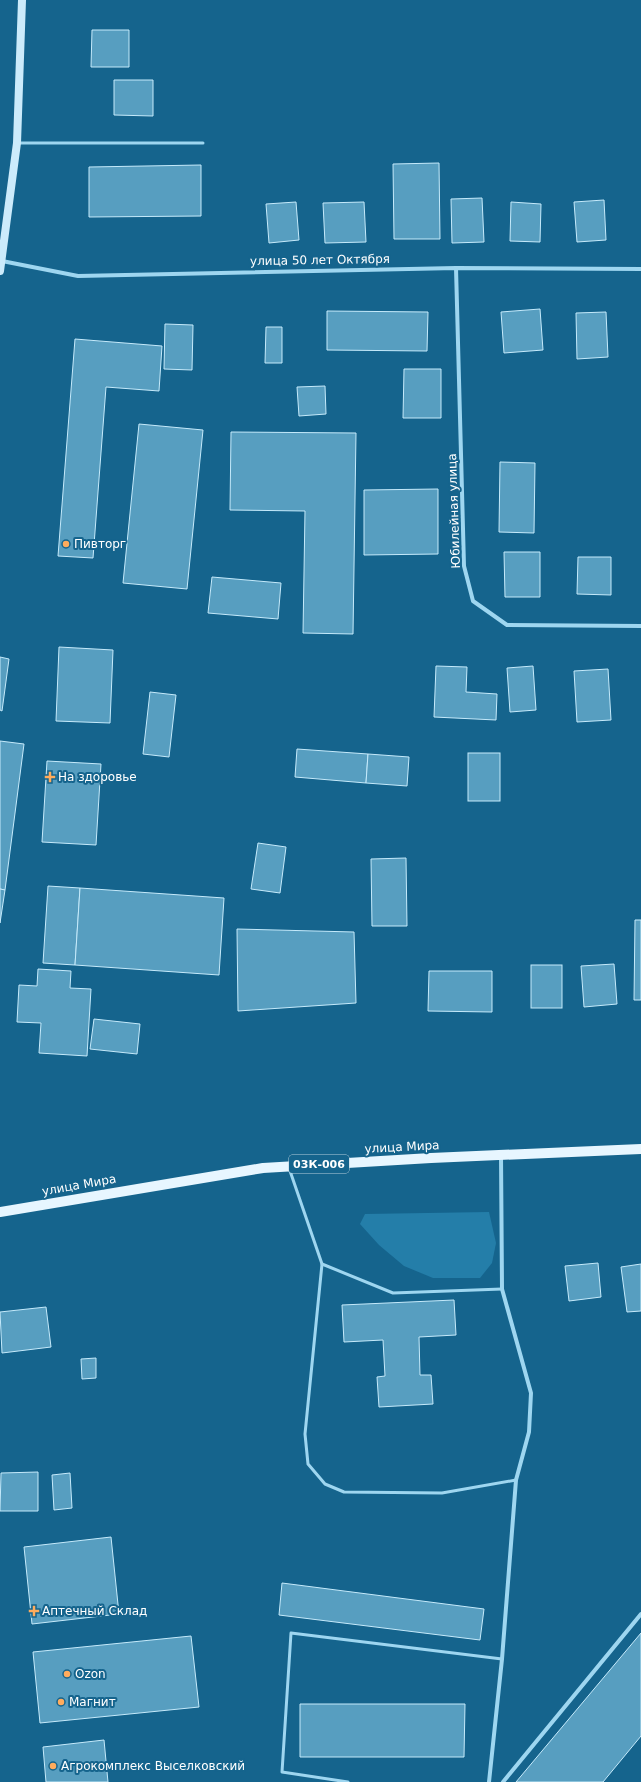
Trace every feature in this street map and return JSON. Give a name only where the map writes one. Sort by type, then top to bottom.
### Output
[{"type":"main road","name":"улица Мира","points":[[0,1212],[263,1168],[641,1149]]},
{"type":"street","points":[[0,271],[17,143],[22,0]]},
{"type":"street","name":"улица 50 лет Октября","points":[[1,261],[78,276],[456,268],[641,269]]},
{"type":"street","name":"Юбилейная улица","points":[[456,268],[464,566],[473,601],[507,624],[641,626]]},
{"type":"street","points":[[489,1782],[502,1659],[516,1480],[529,1432],[531,1393],[502,1289],[501,1155]]},
{"type":"street","points":[[503,1782],[641,1614]]},
{"type":"lane","points":[[17,143],[203,143]]},
{"type":"lane","points":[[289,1166],[322,1264],[305,1434],[308,1464],[325,1484],[344,1492],[442,1493],[516,1480]]},
{"type":"lane","points":[[322,1264],[393,1293],[502,1289]]},
{"type":"lane","points":[[348,1782],[282,1772],[291,1633],[502,1659]]},
{"type":"shaded area","points":[[489,1212],[496,1243],[492,1263],[480,1278],[433,1278],[404,1266],[379,1245],[360,1224],[365,1214]]},
{"type":"building","points":[[92,30],[129,30],[129,67],[91,67]]},
{"type":"building","points":[[114,80],[153,80],[153,116],[114,115]]},
{"type":"building","points":[[439,163],[440,239],[394,239],[393,164]]},
{"type":"building","points":[[201,165],[201,216],[89,217],[89,167]]},
{"type":"building","points":[[482,198],[484,242],[452,243],[451,199]]},
{"type":"building","points":[[604,200],[606,240],[577,242],[574,202]]},
{"type":"building","points":[[296,202],[299,240],[269,243],[266,204]]},
{"type":"building","points":[[364,202],[366,242],[325,243],[323,203]]},
{"type":"building","points":[[511,202],[541,204],[540,242],[510,241]]},
{"type":"building","points":[[540,309],[543,350],[504,353],[501,312]]},
{"type":"building","points":[[327,311],[428,312],[427,351],[327,350]]},
{"type":"building","points":[[606,312],[608,357],[577,359],[576,313]]},
{"type":"building","points":[[165,324],[193,325],[192,370],[164,369]]},
{"type":"building","points":[[266,327],[282,327],[282,363],[265,363]]},
{"type":"building","points":[[75,339],[162,346],[159,391],[106,387],[93,558],[58,556]]},
{"type":"building","points":[[404,369],[441,369],[441,418],[403,418]]},
{"type":"building","points":[[325,386],[326,414],[299,416],[297,387]]},
{"type":"building","points":[[139,424],[203,430],[187,589],[123,583]]},
{"type":"building","points":[[231,432],[356,433],[353,634],[303,633],[305,511],[230,510]]},
{"type":"building","points":[[500,462],[535,463],[534,533],[499,532]]},
{"type":"building","points":[[438,489],[438,554],[364,555],[364,490]]},
{"type":"building","points":[[504,552],[540,552],[540,597],[505,597]]},
{"type":"building","points":[[578,557],[611,557],[611,595],[577,594]]},
{"type":"building","points":[[212,577],[281,583],[278,619],[208,613]]},
{"type":"building","points":[[59,647],[113,650],[110,723],[56,721]]},
{"type":"building","points":[[0,657],[9,659],[2,711],[0,710]]},
{"type":"building","points":[[436,666],[467,667],[466,692],[497,694],[496,720],[434,717]]},
{"type":"building","points":[[533,666],[536,710],[510,712],[507,668]]},
{"type":"building","points":[[608,669],[611,720],[577,722],[574,671]]},
{"type":"building","points":[[150,692],[176,695],[169,757],[143,754]]},
{"type":"building","points":[[0,741],[24,744],[5,890],[0,889]]},
{"type":"building","points":[[297,749],[368,754],[366,783],[295,777]]},
{"type":"building","points":[[468,753],[500,753],[500,801],[468,801]]},
{"type":"building","points":[[368,754],[409,757],[407,786],[366,783]]},
{"type":"building","points":[[47,761],[101,764],[96,845],[42,842]]},
{"type":"building","points":[[258,843],[286,847],[280,893],[251,889]]},
{"type":"building","points":[[406,858],[407,926],[372,926],[371,859]]},
{"type":"building","points":[[48,886],[80,888],[75,965],[43,963]]},
{"type":"building","points":[[80,888],[224,898],[219,975],[75,965]]},
{"type":"building","points":[[0,889],[5,890],[0,923]]},
{"type":"building","points":[[635,920],[641,920],[641,1000],[634,1000]]},
{"type":"building","points":[[237,929],[354,932],[356,1003],[238,1011]]},
{"type":"building","points":[[614,964],[617,1004],[584,1007],[581,966]]},
{"type":"building","points":[[531,965],[562,965],[562,1008],[531,1008]]},
{"type":"building","points":[[38,969],[71,971],[70,988],[91,989],[87,1056],[39,1053],[41,1023],[17,1022],[19,985],[37,986]]},
{"type":"building","points":[[429,971],[492,971],[492,1012],[428,1011]]},
{"type":"building","points":[[94,1019],[140,1024],[137,1054],[90,1049]]},
{"type":"building","points":[[598,1263],[601,1297],[569,1301],[565,1266]]},
{"type":"building","points":[[641,1264],[641,1311],[627,1312],[621,1267]]},
{"type":"building","points":[[454,1300],[456,1335],[419,1337],[420,1375],[431,1375],[433,1404],[379,1407],[377,1377],[385,1376],[383,1340],[344,1342],[342,1305]]},
{"type":"building","points":[[46,1307],[51,1347],[2,1353],[0,1312]]},
{"type":"building","points":[[96,1358],[96,1378],[82,1379],[81,1359]]},
{"type":"building","points":[[38,1472],[38,1511],[0,1511],[1,1473]]},
{"type":"building","points":[[70,1473],[72,1508],[54,1510],[52,1475]]},
{"type":"building","points":[[111,1537],[119,1614],[32,1624],[24,1547]]},
{"type":"building","points":[[282,1583],[484,1609],[480,1640],[279,1615]]},
{"type":"building","points":[[641,1633],[641,1736],[603,1782],[516,1782]]},
{"type":"building","points":[[191,1636],[199,1707],[40,1723],[33,1652]]},
{"type":"building","points":[[300,1704],[465,1704],[464,1757],[300,1757]]},
{"type":"building","points":[[104,1740],[108,1782],[46,1782],[43,1747]]},
{"type":"place","name":"Пивторг","points":[[66,544]]},
{"type":"place","name":"На здоровье","points":[[50,777]]},
{"type":"place","name":"Аптечный Склад","points":[[34,1611]]},
{"type":"place","name":"Ozon","points":[[67,1674]]},
{"type":"place","name":"Магнит","points":[[61,1702]]},
{"type":"place","name":"Агрокомплекс Выселковский","points":[[53,1766]]}]
